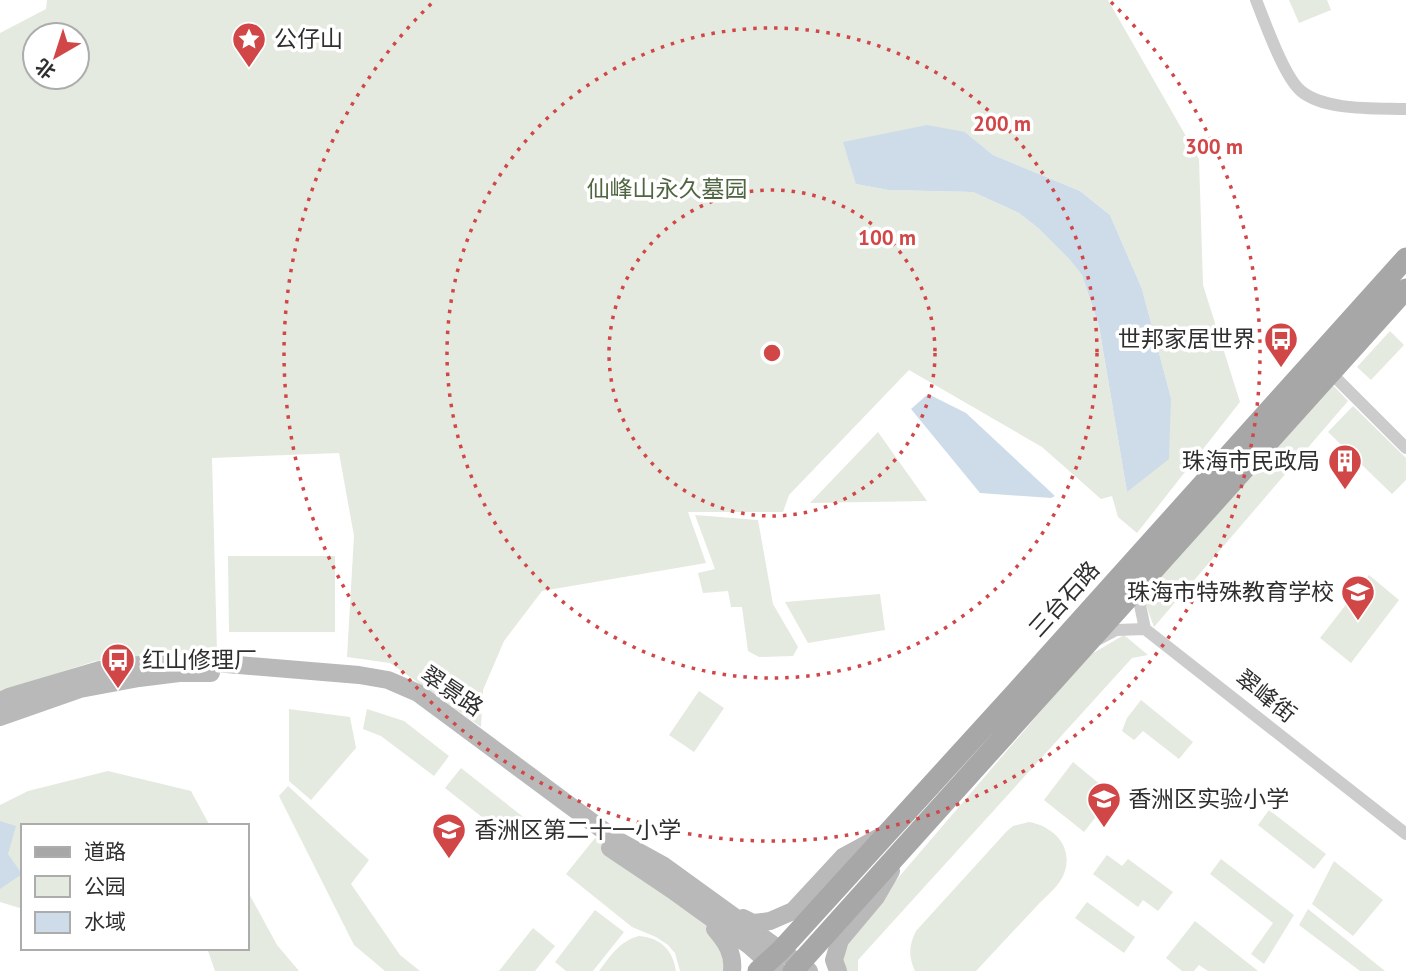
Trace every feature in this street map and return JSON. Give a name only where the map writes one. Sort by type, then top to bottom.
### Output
[{"type":"main road","name":"三台石路","points":[[771,964],[1406,258]]},
{"type":"main road","name":"三台石路","points":[[801,969],[904,847],[1406,289]]},
{"type":"main road","name":"翠景路","points":[[0,701],[100,670],[178,660],[359,674],[388,680],[418,693],[615,839],[664,866],[715,903],[771,964]]},
{"type":"main road","name":"翠景路","points":[[0,717],[80,689],[179,673],[214,673],[360,684],[389,690],[415,704],[771,964],[801,969]]},
{"type":"main road","points":[[715,903],[753,923],[773,921],[793,911],[843,857],[888,833]]},
{"type":"main road","points":[[838,971],[834,960],[839,940],[876,897],[904,847]]},
{"type":"main road","points":[[671,889],[724,940],[732,957],[732,971]]},
{"type":"street","points":[[1256,0],[1287,72],[1300,90],[1314,99],[1328,103],[1406,109]]},
{"type":"street","points":[[1331,373],[1406,448]]},
{"type":"street","points":[[1083,647],[1116,630],[1145,629],[1140,605],[1149,573]]},
{"type":"street","name":"翠峰街","points":[[1145,629],[1406,834]]},
{"type":"green space","name":"仙峰山永久墓园","points":[[47,0],[1108,0],[1199,159],[1203,285],[1240,402],[1137,533],[1118,517],[1112,496],[1101,499],[1042,447],[909,370],[789,495],[783,512],[688,512],[706,563],[542,591],[504,641],[483,690],[481,727],[390,663],[347,657],[354,536],[339,453],[212,458],[217,652],[180,652],[95,661],[0,692],[0,33],[21,22],[21,91],[91,91],[91,21],[23,21],[46,9]],"holes":[[[965,132],[993,155],[1080,191],[1110,215],[1142,289],[1171,398],[1127,492],[1099,326],[1082,275],[1069,259],[1019,213],[973,192],[888,190],[856,184]]]},
{"type":"green space","points":[[1289,0],[1327,0],[1331,10],[1299,23]]},
{"type":"green space","points":[[1390,331],[1404,345],[1371,380],[1357,367]]},
{"type":"green space","points":[[1330,382],[1348,401],[1154,627],[1146,605],[1154,577]]},
{"type":"green space","points":[[1353,406],[1406,458],[1406,480],[1392,494],[1328,432]]},
{"type":"green space","points":[[878,432],[927,501],[810,503]]},
{"type":"green space","points":[[695,515],[758,520],[773,604],[798,647],[793,656],[759,657],[748,651],[742,607],[731,607],[728,591],[703,593],[698,573],[715,569]]},
{"type":"green space","points":[[228,556],[335,556],[335,632],[229,632]]},
{"type":"green space","points":[[1369,575],[1399,600],[1351,663],[1320,638]]},
{"type":"green space","points":[[880,594],[885,630],[808,643],[785,602]]},
{"type":"green space","points":[[1124,635],[1148,655],[1132,658],[858,960],[858,971],[846,971],[841,964],[845,940],[1088,656]]},
{"type":"green space","points":[[699,691],[724,708],[694,752],[669,735]]},
{"type":"green space","points":[[1141,700],[1193,742],[1179,759],[1143,731],[1134,740],[1122,731],[1127,718]]},
{"type":"green space","points":[[289,709],[350,717],[356,748],[311,800],[289,781]]},
{"type":"green space","points":[[367,709],[404,721],[449,756],[434,776],[381,736],[363,729]]},
{"type":"green space","points":[[1073,762],[1113,795],[1084,832],[1044,800]]},
{"type":"green space","points":[[461,768],[531,823],[515,843],[445,788]]},
{"type":"green space","points":[[108,771],[191,791],[209,824],[21,824],[21,908],[0,902],[0,805],[28,791]]},
{"type":"green space","points":[[288,786],[369,860],[351,884],[400,955],[420,971],[385,971],[354,945],[279,796]]},
{"type":"green space","points":[[1269,810],[1326,854],[1314,869],[1258,825]]},
{"type":"green space","points":[[1029,822],[1048,829],[1065,850],[1066,868],[1057,886],[976,971],[915,971],[910,951],[916,931],[1007,831],[1013,826]]},
{"type":"green space","points":[[595,838],[671,889],[710,924],[732,971],[680,971],[675,953],[668,945],[632,927],[566,874]]},
{"type":"green space","points":[[1107,855],[1122,866],[1128,859],[1173,892],[1158,911],[1143,900],[1138,907],[1093,874]]},
{"type":"green space","points":[[1221,859],[1294,915],[1264,964],[1251,954],[1273,923],[1210,874]]},
{"type":"green space","points":[[1334,861],[1383,900],[1353,936],[1312,904]]},
{"type":"green space","points":[[248,892],[277,945],[299,971],[215,971],[208,950],[248,950]]},
{"type":"green space","points":[[1087,902],[1135,937],[1124,953],[1075,918]]},
{"type":"green space","points":[[1308,909],[1385,971],[1360,971],[1299,925]]},
{"type":"green space","points":[[595,910],[624,932],[593,971],[566,971],[555,962]]},
{"type":"green space","points":[[1195,921],[1258,971],[1208,971],[1199,965],[1194,971],[1182,971],[1166,958]]},
{"type":"green space","points":[[533,928],[555,946],[535,971],[499,971]]},
{"type":"green space","points":[[639,936],[654,939],[665,946],[676,971],[599,971],[621,945]]},
{"type":"water","points":[[927,125],[965,132],[993,155],[1080,191],[1110,215],[1142,289],[1171,398],[1169,459],[1127,492],[1099,326],[1082,275],[1069,259],[1019,213],[973,192],[888,190],[856,184],[843,142]]},
{"type":"water","points":[[928,394],[966,413],[1055,496],[1051,498],[980,493],[911,409]]},
{"type":"water","points":[[0,821],[16,826],[8,854],[21,875],[0,889]]},
{"type":"place","name":"公仔山","points":[[249,69]]},
{"type":"place","name":"世邦家居世界","points":[[1281,369]]},
{"type":"place","name":"珠海市民政局","points":[[1345,491]]},
{"type":"place","name":"珠海市特殊教育学校","points":[[1358,622]]},
{"type":"place","name":"红山修理厂","points":[[118,690]]},
{"type":"place","name":"香洲区实验小学","points":[[1104,829]]},
{"type":"place","name":"香洲区第二十一小学","points":[[449,860]]}]
